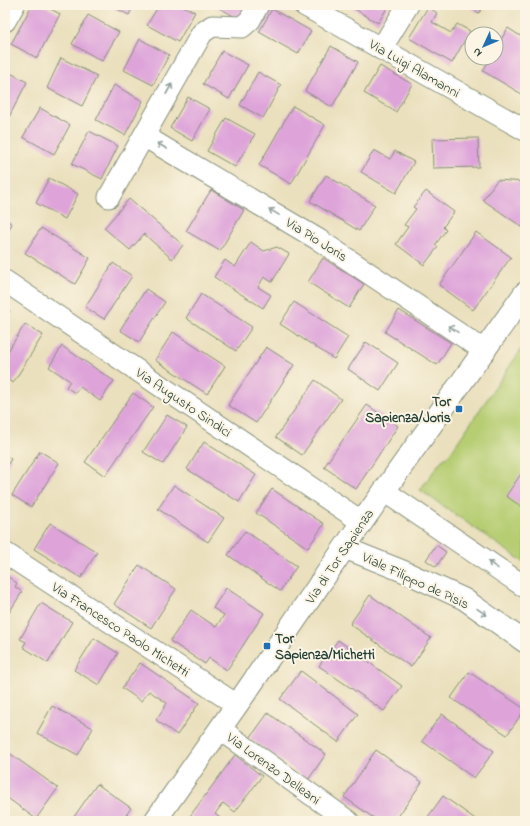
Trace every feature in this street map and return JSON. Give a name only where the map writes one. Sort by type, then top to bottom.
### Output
[{"type":"street","points":[[5,21],[14,5]]},
{"type":"street","points":[[109,197],[202,33],[212,26],[242,27],[250,20],[258,5]]},
{"type":"street","name":"Via Luigi Alamanni","points":[[304,5],[525,130]]},
{"type":"street","points":[[381,49],[408,5]]},
{"type":"street","name":"Via Pio Joris","points":[[144,136],[319,240],[485,351]]},
{"type":"street","name":"Via Augusto Sindici","points":[[5,282],[362,522]]},
{"type":"street","name":"Via di Tor Sapienza","points":[[155,821],[237,705],[362,522],[525,293]]},
{"type":"street","points":[[384,491],[525,587]]},
{"type":"street","name":"Viale Filippo de Pisis","points":[[345,548],[405,572],[464,599],[525,642]]},
{"type":"street","name":"Via Francesco Paolo Michetti","points":[[5,553],[237,705]]},
{"type":"street","name":"Via Lorenzo Delleani","points":[[220,729],[348,821]]},
{"type":"green space","points":[[525,344],[525,563],[420,490],[441,461],[448,456]]},
{"type":"building","points":[[32,5],[43,5],[60,14],[37,58],[11,44]]},
{"type":"building","points":[[109,5],[134,5],[129,15]]},
{"type":"building","points":[[159,5],[181,5],[195,12],[178,42],[147,25]]},
{"type":"building","points":[[214,5],[247,5],[239,19]]},
{"type":"building","points":[[348,5],[389,5],[378,23]]},
{"type":"building","points":[[465,5],[484,5],[479,13]]},
{"type":"building","points":[[428,7],[437,13],[432,22],[451,33],[457,24],[464,28],[464,42],[452,63],[409,38]]},
{"type":"building","points":[[272,9],[311,31],[298,54],[259,32]]},
{"type":"building","points":[[88,15],[119,32],[102,61],[72,44]]},
{"type":"building","points":[[508,28],[525,39],[525,96],[483,71],[486,66],[504,66],[504,35]]},
{"type":"building","points":[[140,39],[169,55],[153,85],[124,70]]},
{"type":"building","points":[[331,46],[358,62],[332,107],[305,91]]},
{"type":"building","points":[[222,51],[248,65],[229,99],[203,84]]},
{"type":"building","points":[[61,58],[97,76],[82,106],[47,88]]},
{"type":"building","points":[[380,66],[412,84],[396,112],[364,93]]},
{"type":"building","points":[[5,70],[27,82],[9,117],[5,115]]},
{"type":"building","points":[[258,72],[281,85],[263,118],[240,105]]},
{"type":"building","points":[[114,85],[143,101],[125,135],[96,120]]},
{"type":"building","points":[[188,97],[210,109],[192,141],[170,128]]},
{"type":"building","points":[[293,106],[325,125],[291,184],[259,165]]},
{"type":"building","points":[[40,108],[70,125],[54,154],[23,137]]},
{"type":"building","points":[[226,118],[255,134],[235,167],[207,151]]},
{"type":"building","points":[[89,131],[118,146],[102,179],[72,164]]},
{"type":"building","points":[[478,138],[479,167],[433,168],[432,139]]},
{"type":"building","points":[[374,150],[390,159],[395,151],[414,162],[396,193],[361,172]]},
{"type":"building","points":[[326,175],[375,205],[359,231],[310,201]]},
{"type":"building","points":[[49,178],[78,194],[65,219],[36,203]]},
{"type":"building","points":[[497,180],[525,182],[525,229],[483,200]]},
{"type":"building","points":[[211,190],[244,210],[220,251],[186,231]]},
{"type":"building","points":[[426,191],[454,212],[443,227],[446,230],[435,245],[438,247],[424,265],[396,244],[408,227],[404,225],[416,209],[413,207]]},
{"type":"building","points":[[129,199],[183,245],[172,259],[144,234],[130,250],[104,228]]},
{"type":"building","points":[[5,219],[12,224],[5,235]]},
{"type":"building","points":[[41,228],[90,258],[75,284],[25,253]]},
{"type":"building","points":[[476,232],[511,257],[473,310],[439,285]]},
{"type":"building","points":[[251,242],[264,251],[277,247],[289,254],[272,282],[264,277],[258,287],[271,295],[263,308],[214,277],[225,260],[235,267]]},
{"type":"building","points":[[323,258],[364,284],[349,308],[308,282]]},
{"type":"building","points":[[113,263],[132,276],[104,319],[85,307]]},
{"type":"building","points":[[146,289],[165,302],[139,342],[120,330]]},
{"type":"building","points":[[201,294],[252,327],[236,351],[186,318]]},
{"type":"building","points":[[294,302],[348,337],[334,359],[280,324]]},
{"type":"building","points":[[5,308],[10,311],[5,318]]},
{"type":"building","points":[[399,310],[451,343],[437,365],[385,332]]},
{"type":"building","points":[[25,324],[43,335],[13,383],[5,378],[5,356]]},
{"type":"building","points":[[173,332],[225,366],[207,394],[155,360]]},
{"type":"building","points":[[366,342],[398,363],[380,391],[348,369]]},
{"type":"building","points":[[62,346],[114,381],[100,401],[80,387],[75,393],[66,387],[70,381],[49,367]]},
{"type":"building","points":[[266,347],[294,365],[256,423],[228,405]]},
{"type":"building","points":[[315,380],[341,399],[302,455],[276,437]]},
{"type":"building","points":[[133,393],[153,407],[105,476],[85,462]]},
{"type":"building","points":[[367,405],[398,426],[356,489],[324,467]]},
{"type":"building","points":[[167,415],[187,427],[163,464],[143,452]]},
{"type":"building","points":[[204,442],[256,475],[239,502],[187,469]]},
{"type":"building","points":[[40,451],[59,463],[31,507],[12,495]]},
{"type":"building","points":[[5,455],[11,459],[5,469]]},
{"type":"building","points":[[525,468],[525,509],[506,496]]},
{"type":"building","points":[[174,485],[224,518],[208,542],[158,509]]},
{"type":"building","points":[[272,489],[324,524],[308,548],[256,513]]},
{"type":"building","points":[[50,523],[97,552],[81,578],[34,549]]},
{"type":"building","points":[[245,531],[297,566],[280,591],[228,555]]},
{"type":"building","points":[[436,545],[446,552],[436,567],[426,560]]},
{"type":"building","points":[[139,565],[176,589],[151,628],[114,604]]},
{"type":"building","points":[[5,575],[17,583],[15,587],[22,592],[5,619]]},
{"type":"building","points":[[226,588],[264,613],[227,670],[209,658],[205,664],[170,641],[191,610],[216,627],[224,615],[213,608]]},
{"type":"building","points":[[370,595],[431,638],[411,667],[350,624]]},
{"type":"building","points":[[41,603],[72,622],[48,663],[23,647],[26,642],[20,639]]},
{"type":"building","points":[[94,638],[118,653],[99,685],[74,670]]},
{"type":"building","points":[[338,640],[402,686],[384,711],[319,666]]},
{"type":"building","points":[[140,663],[199,703],[177,735],[156,720],[167,703],[149,691],[141,701],[122,688]]},
{"type":"building","points":[[301,671],[358,714],[338,742],[280,699]]},
{"type":"building","points":[[469,672],[525,709],[507,735],[451,698]]},
{"type":"building","points":[[52,706],[93,728],[78,755],[37,733]]},
{"type":"building","points":[[268,713],[326,754],[308,780],[250,738]]},
{"type":"building","points":[[442,714],[494,751],[474,778],[422,741]]},
{"type":"building","points":[[5,750],[58,788],[36,819],[5,796]]},
{"type":"building","points":[[376,750],[422,782],[395,821],[378,821],[344,797]]},
{"type":"building","points":[[235,755],[262,776],[235,812],[223,803],[215,814],[224,821],[196,821],[190,816]]},
{"type":"building","points":[[97,784],[131,808],[122,821],[71,821]]},
{"type":"building","points":[[443,796],[478,821],[425,821]]},
{"type":"place","name":"Tor Sapienza/Joris","points":[[459,409]]},
{"type":"place","name":"Tor Sapienza/Michetti","points":[[267,646]]}]
